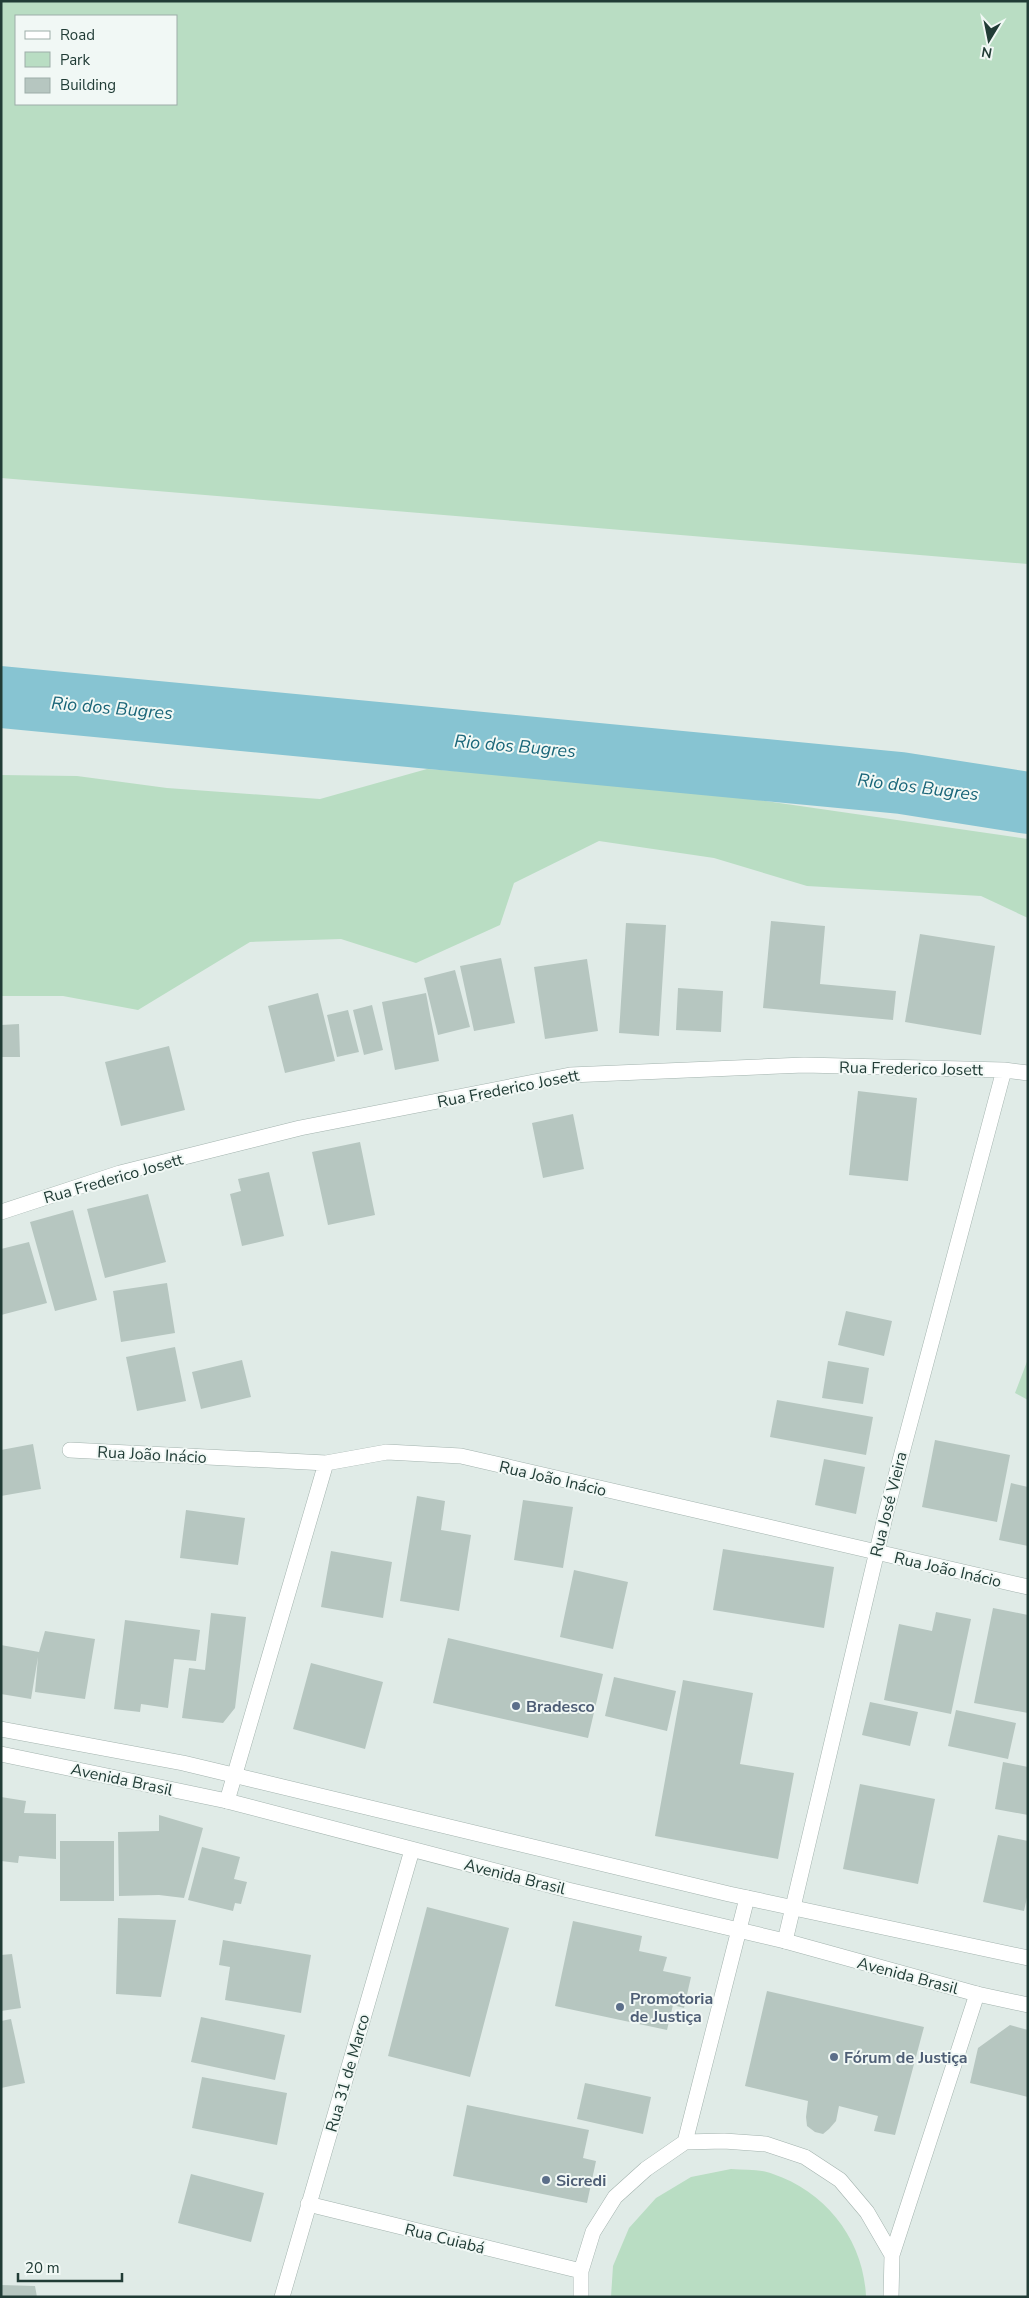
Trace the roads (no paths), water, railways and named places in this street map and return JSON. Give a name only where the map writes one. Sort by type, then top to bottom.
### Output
[{"type":"street","name":"Rua Frederico Josett","points":[[1,1212],[120,1173],[300,1128],[570,1075],[804,1065],[1004,1070],[1028,1073]]},
{"type":"street","name":"Rua José Vieira","points":[[784,1942],[876,1553],[1004,1070]]},
{"type":"street","name":"Rua João Inácio","points":[[70,1450],[326,1463],[386,1452],[461,1456],[1028,1587]]},
{"type":"street","points":[[227,1801],[326,1463]]},
{"type":"street","name":"Avenida Brasil","points":[[1,1729],[183,1763],[747,1898],[1028,1958]]},
{"type":"street","name":"Avenida Brasil","points":[[1,1754],[227,1801],[412,1850],[784,1942],[976,1994],[1028,2005]]},
{"type":"street","name":"Rua 31 de Marco","points":[[282,2297],[412,1850]]},
{"type":"street","points":[[685,2142],[747,1898]]},
{"type":"street","points":[[891,2297],[892,2255],[976,1994]]},
{"type":"street","points":[[581,2297],[581,2272],[593,2232],[615,2197],[646,2169],[685,2142],[724,2141],[766,2144],[805,2158],[840,2180],[867,2212],[892,2255]]},
{"type":"street","name":"Rua Cuiabá","points":[[308,2204],[581,2272]]},
{"type":"waterway","name":"Rio dos Bugres","points":[[1,697],[901,783],[1028,803]]},
{"type":"place","name":"Bradesco","points":[[516,1706]]},
{"type":"place","name":"Promotoria de Justiça","points":[[620,2007]]},
{"type":"place","name":"Fórum de Justiça","points":[[834,2057]]},
{"type":"place","name":"Sicredi","points":[[546,2180]]}]
